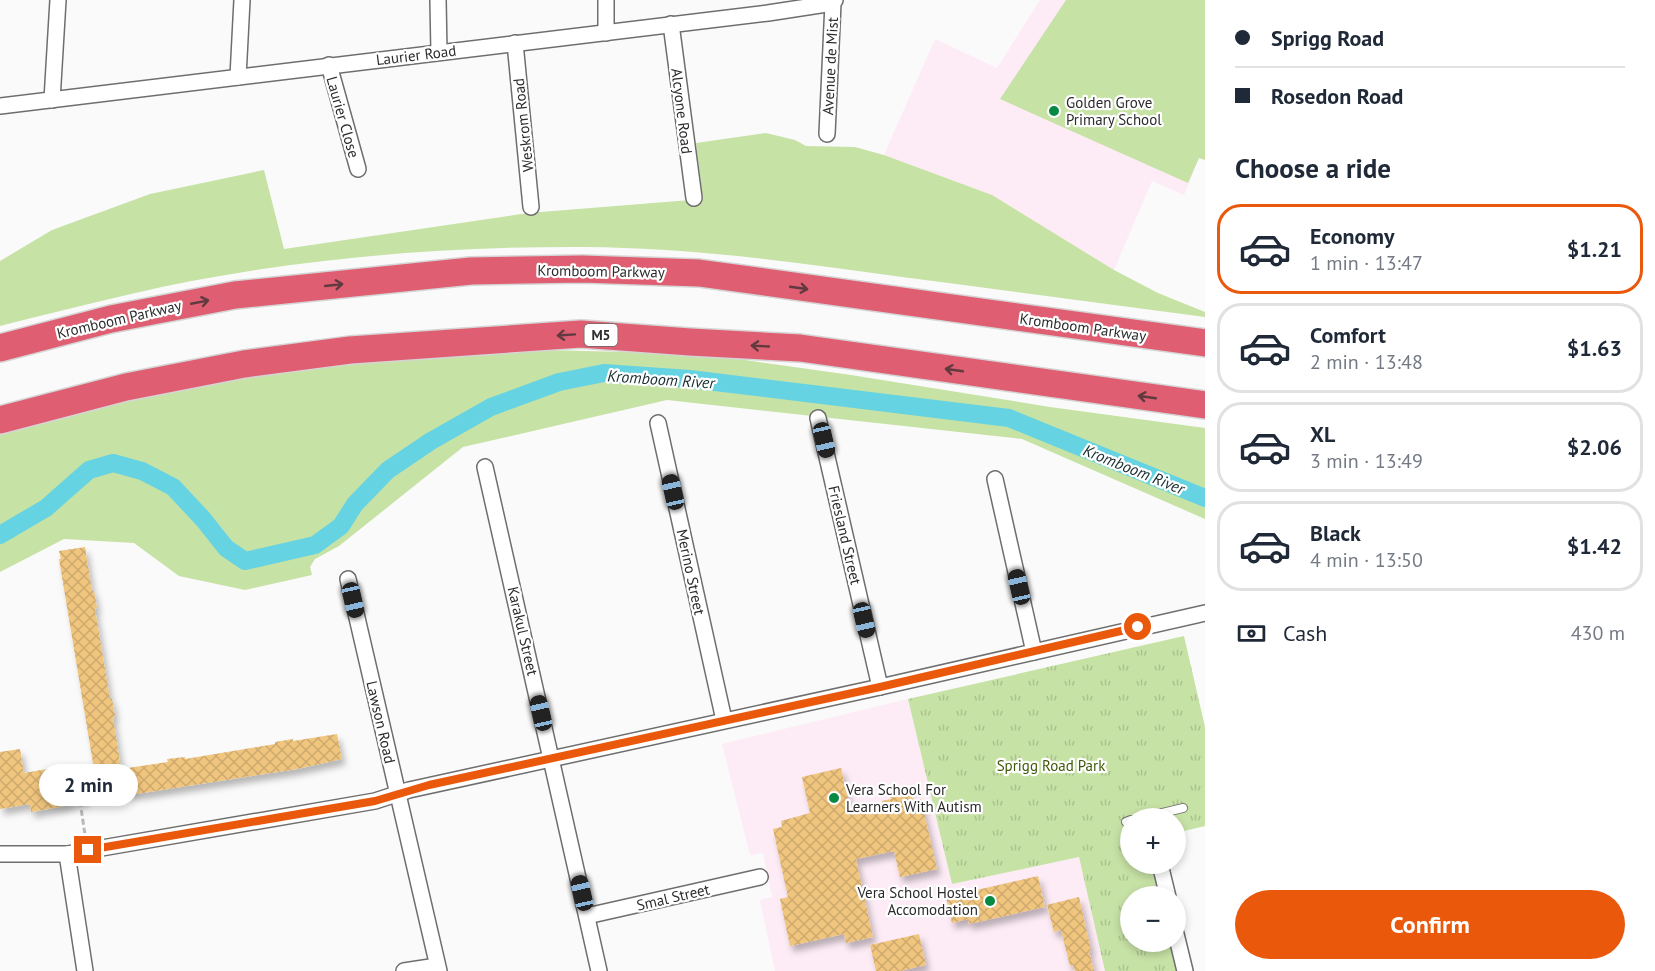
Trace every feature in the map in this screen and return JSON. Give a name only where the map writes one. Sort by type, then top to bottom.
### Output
[{"type":"highway","name":"Kromboom Parkway","points":[[0,348],[111,319],[236,295],[471,271],[582,269],[699,273],[1205,343]]},
{"type":"highway","name":"M5","points":[[0,420],[126,387],[244,364],[350,350],[581,334],[800,348],[1205,405]]},
{"type":"street","points":[[52,100],[58,0]]},
{"type":"street","points":[[238,77],[242,0]]},
{"type":"street","points":[[438,0],[439,52]]},
{"type":"street","points":[[606,0],[606,33]]},
{"type":"street","name":"Laurier Road","points":[[0,106],[606,33],[767,7],[834,2]]},
{"type":"street","name":"Avenue de Mist","points":[[827,134],[834,2]]},
{"type":"street","name":"Alcyone Road","points":[[671,24],[694,198]]},
{"type":"street","name":"Weskrom Road","points":[[514,43],[531,207]]},
{"type":"street","name":"Laurier Close","points":[[328,65],[358,169]]},
{"type":"street","name":"Friesland Street","points":[[818,418],[880,687]]},
{"type":"street","name":"Merino Street","points":[[658,423],[724,720]]},
{"type":"street","name":"Karakul Street","points":[[485,467],[599,971]]},
{"type":"street","points":[[995,479],[1034,652]]},
{"type":"street","name":"Lawson Road","points":[[348,579],[438,968]]},
{"type":"street","points":[[0,854],[67,854],[375,801],[398,793],[551,758],[880,687],[1205,613]]},
{"type":"street","points":[[67,854],[85,971]]},
{"type":"street","name":"Smal Street","points":[[587,916],[759,878]]},
{"type":"street","points":[[1180,952],[1185,971]]},
{"type":"street","points":[[404,971],[438,968]]},
{"type":"path","points":[[80,801],[88,850]]},
{"type":"shaded area","name":"Golden Grove Primary School","points":[[1040,0],[1205,0],[1205,160],[1199,158],[1184,195],[1152,181],[1114,270],[992,195],[884,155],[935,39],[997,68]]},
{"type":"shaded area","name":"Vera School For Learners With Autism","points":[[908,699],[952,884],[1079,857],[1105,971],[775,971],[760,900],[772,897],[763,853],[750,855],[722,744]]},
{"type":"green space","points":[[1066,0],[1205,0],[1205,160],[1199,158],[1188,183],[1000,99]]},
{"type":"green space","points":[[766,133],[795,140],[806,146],[855,147],[884,155],[992,195],[1114,270],[1158,293],[1205,312],[1205,317],[744,257],[626,248],[529,247],[414,252],[242,272],[131,294],[0,326],[0,261],[52,230],[150,194],[264,170],[284,249],[528,213],[703,199],[696,143]]},
{"type":"green space","points":[[484,351],[667,353],[731,358],[1050,407],[1205,428],[1205,519],[1022,439],[667,400],[463,447],[339,546],[315,559],[310,567],[312,575],[245,590],[179,576],[134,543],[64,539],[0,572],[0,433],[139,397],[196,385],[311,367]]},
{"type":"green space","name":"Sprigg Road Park","points":[[1184,636],[1205,727],[1205,826],[1186,831],[1186,808],[1120,808],[1120,874],[1162,874],[1165,886],[1120,886],[1120,952],[1179,952],[1185,971],[1105,971],[1079,857],[952,884],[908,699]]},
{"type":"building","points":[[85,547],[97,608],[95,609],[110,699],[112,699],[115,716],[113,717],[121,769],[168,762],[167,759],[185,757],[185,759],[293,739],[293,741],[337,734],[342,759],[297,769],[136,794],[127,794],[126,788],[85,795],[86,800],[31,812],[30,804],[0,809],[0,752],[20,749],[24,773],[64,766],[65,774],[94,769],[59,559],[61,559],[59,551]]},
{"type":"building","points":[[841,768],[852,815],[884,808],[882,801],[911,792],[913,800],[921,799],[937,869],[900,877],[894,851],[856,859],[873,937],[846,943],[844,934],[790,946],[780,899],[788,897],[773,829],[782,827],[781,821],[810,813],[802,777]]},
{"type":"building","points":[[1038,876],[1045,907],[969,924],[968,919],[952,923],[946,897]]},
{"type":"building","points":[[1079,897],[1094,971],[1075,971],[1073,965],[1070,966],[1061,930],[1054,932],[1047,905]]},
{"type":"building","points":[[919,934],[926,965],[900,971],[876,971],[870,945]]},
{"type":"waterway","name":"Kromboom River","points":[[0,535],[46,508],[89,470],[113,463],[142,471],[173,487],[226,548],[245,561],[315,545],[341,526],[355,504],[388,470],[431,441],[491,407],[559,382],[604,373],[690,379],[1009,418],[1205,498]]},
{"type":"place","name":"Golden Grove Primary School","points":[[1054,111]]},
{"type":"place","name":"Vera School For Learners With Autism","points":[[834,798]]},
{"type":"place","name":"Vera School Hostel Accomodation","points":[[990,901]]},
{"type":"route","points":[[88,850],[375,801],[429,785],[880,687],[1138,627]]}]
